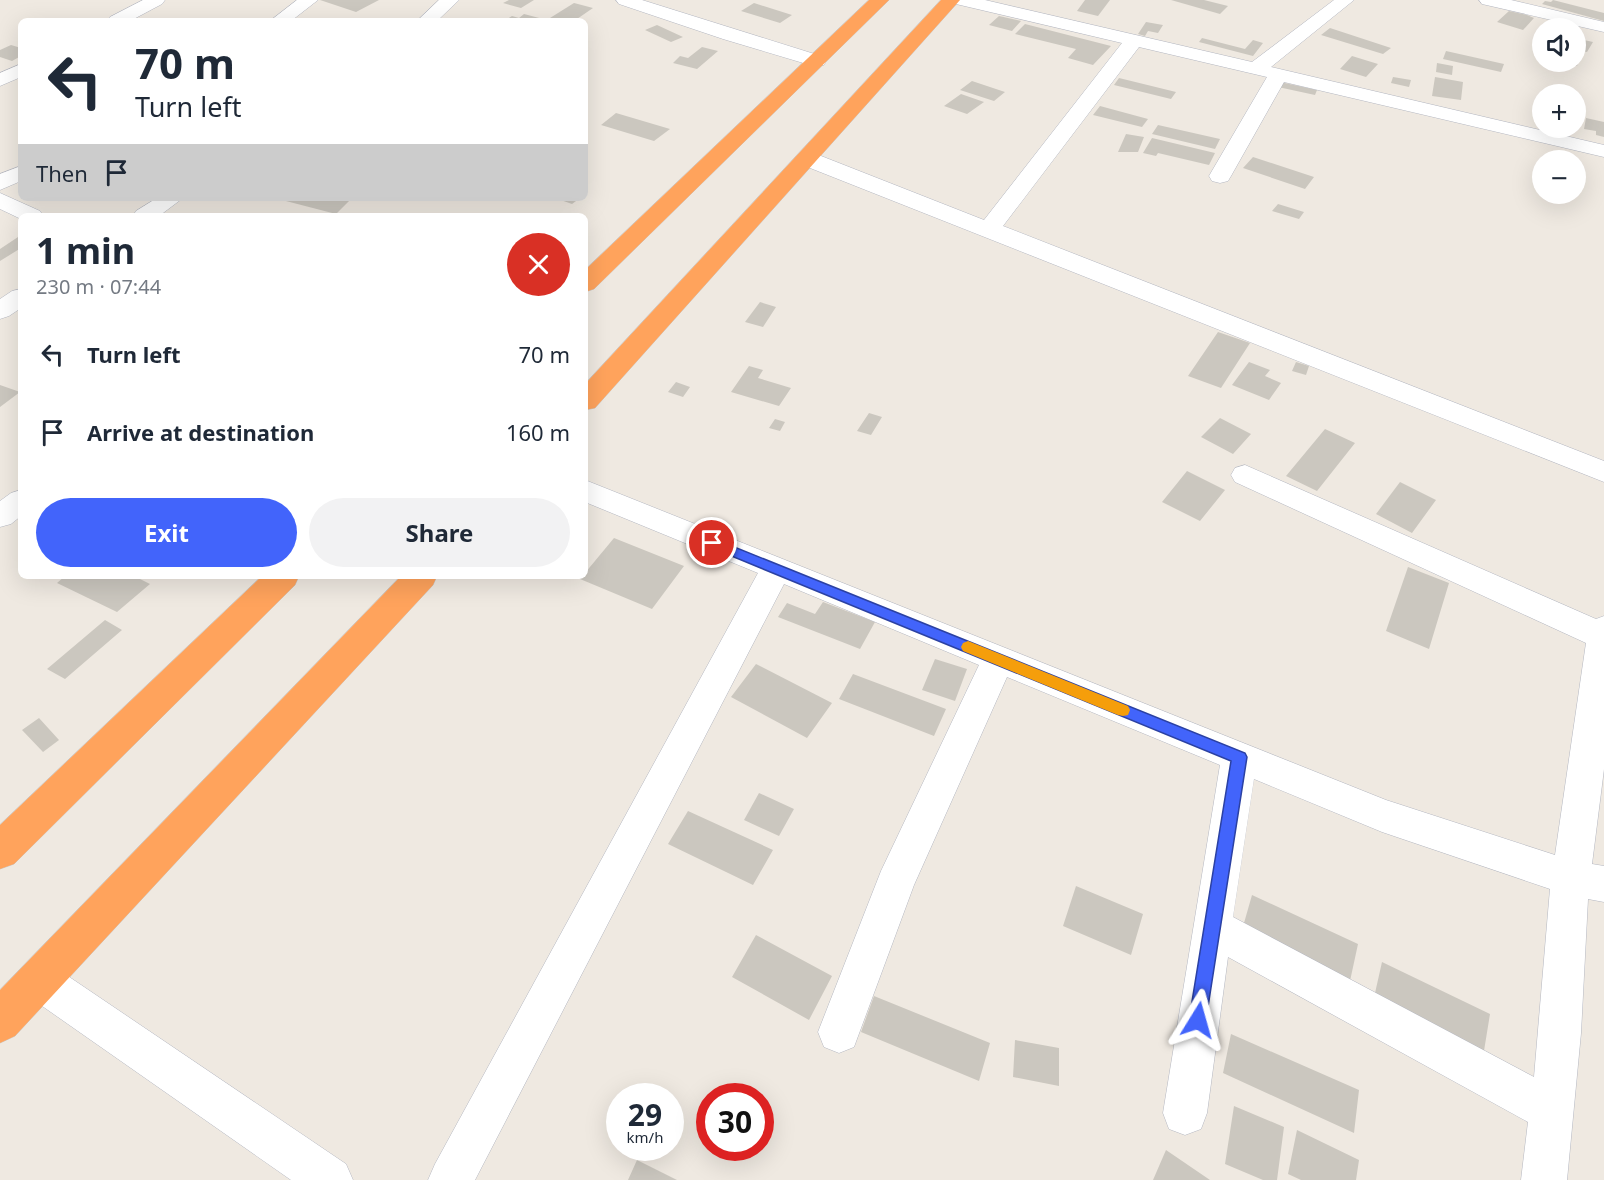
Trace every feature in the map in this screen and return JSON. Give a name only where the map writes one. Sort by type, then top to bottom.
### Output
[{"type":"highway","points":[[588,281],[880,0]]},
{"type":"highway","points":[[588,398],[951,0]]},
{"type":"highway","points":[[0,851],[280,579]]},
{"type":"highway","points":[[0,1022],[418,579]]},
{"type":"street","points":[[122,18],[156,0]]},
{"type":"street","points":[[283,18],[309,0]]},
{"type":"street","points":[[429,18],[450,0]]},
{"type":"street","points":[[625,0],[729,35],[817,61]]},
{"type":"street","points":[[962,0],[1604,151]]},
{"type":"street","points":[[1257,68],[1345,0]]},
{"type":"street","points":[[1488,0],[1530,4],[1604,27]]},
{"type":"street","points":[[989,229],[1133,42]]},
{"type":"street","points":[[0,80],[18,71]]},
{"type":"street","points":[[1220,176],[1278,75]]},
{"type":"street","points":[[808,159],[953,218],[989,229],[1320,358],[1604,472]]},
{"type":"street","points":[[0,183],[18,174]]},
{"type":"street","points":[[0,200],[26,213]]},
{"type":"street","points":[[149,213],[167,201]]},
{"type":"street","points":[[0,311],[18,298]]},
{"type":"street","points":[[1245,475],[1603,632],[1578,833],[1587,881],[1560,1034],[1544,1180]]},
{"type":"street","points":[[588,491],[1382,815],[1587,881]]},
{"type":"street","points":[[0,516],[18,503]]},
{"type":"street","points":[[451,1180],[776,569]]},
{"type":"street","points":[[839,1032],[895,884],[998,659]]},
{"type":"street","points":[[1185,1113],[1239,757]]},
{"type":"street","points":[[1212,927],[1552,1111]]},
{"type":"street","points":[[39,980],[330,1180]]},
{"type":"building","points":[[320,0],[379,0],[356,12]]},
{"type":"building","points":[[509,0],[534,0],[521,8],[503,3]]},
{"type":"building","points":[[1085,0],[1110,0],[1098,16],[1077,11]]},
{"type":"building","points":[[1171,0],[1204,0],[1228,6],[1220,14]]},
{"type":"building","points":[[1553,0],[1604,13],[1604,21],[1542,4]]},
{"type":"building","points":[[574,3],[593,8],[578,18],[550,18]]},
{"type":"building","points":[[754,3],[792,15],[780,23],[741,11]]},
{"type":"building","points":[[1509,11],[1534,18],[1523,30],[1497,22]]},
{"type":"building","points":[[524,14],[539,18],[519,18]]},
{"type":"building","points":[[999,16],[1021,21],[1012,31],[989,25]]},
{"type":"building","points":[[1146,22],[1163,25],[1158,33],[1148,31],[1145,36],[1138,34]]},
{"type":"building","points":[[1025,24],[1111,46],[1093,65],[1068,58],[1076,49],[1015,34]]},
{"type":"building","points":[[657,25],[683,37],[671,42],[645,30]]},
{"type":"building","points":[[1330,28],[1391,48],[1383,54],[1321,35]]},
{"type":"building","points":[[1202,38],[1245,49],[1253,40],[1263,43],[1253,56],[1199,42]]},
{"type":"building","points":[[1586,40],[1593,42],[1587,52]]},
{"type":"building","points":[[11,45],[18,47],[18,58],[12,61],[0,57],[0,50]]},
{"type":"building","points":[[702,47],[718,51],[697,69],[673,63],[680,56],[688,58]]},
{"type":"building","points":[[1446,51],[1504,64],[1501,72],[1443,59]]},
{"type":"building","points":[[1352,56],[1378,64],[1366,77],[1340,69]]},
{"type":"building","points":[[1437,63],[1453,66],[1452,75],[1436,72]]},
{"type":"building","points":[[1393,77],[1411,80],[1409,87],[1391,83]]},
{"type":"building","points":[[1435,77],[1463,82],[1461,100],[1432,96]]},
{"type":"building","points":[[1119,78],[1176,92],[1171,99],[1114,85]]},
{"type":"building","points":[[972,81],[1005,92],[994,101],[960,90]]},
{"type":"building","points":[[1280,82],[1317,90],[1315,95],[1278,87]]},
{"type":"building","points":[[961,94],[984,102],[967,114],[944,106]]},
{"type":"building","points":[[1100,106],[1148,119],[1142,127],[1093,115]]},
{"type":"building","points":[[616,113],[670,129],[654,141],[601,125]]},
{"type":"building","points":[[1586,118],[1604,122],[1604,137],[1596,135],[1596,131],[1586,129]]},
{"type":"building","points":[[1158,125],[1220,139],[1215,149],[1152,134]]},
{"type":"building","points":[[1126,134],[1144,137],[1138,152],[1118,152]]},
{"type":"building","points":[[1152,138],[1215,153],[1209,165],[1158,153],[1156,156],[1143,153]]},
{"type":"building","points":[[1253,157],[1314,177],[1305,189],[1243,168]]},
{"type":"building","points":[[286,201],[349,201],[337,213]]},
{"type":"building","points":[[1278,204],[1304,212],[1299,219],[1272,211]]},
{"type":"building","points":[[18,237],[18,250],[0,261],[0,249]]},
{"type":"building","points":[[760,302],[776,307],[763,327],[745,322]]},
{"type":"building","points":[[1218,332],[1250,343],[1221,388],[1188,376]]},
{"type":"building","points":[[1249,362],[1270,370],[1265,376],[1281,383],[1269,400],[1232,385]]},
{"type":"building","points":[[1296,362],[1309,366],[1306,375],[1292,371]]},
{"type":"building","points":[[749,366],[763,370],[758,378],[791,388],[779,406],[731,392]]},
{"type":"building","points":[[676,382],[690,387],[683,397],[668,392]]},
{"type":"building","points":[[0,385],[18,391],[18,394],[0,407]]},
{"type":"building","points":[[869,413],[882,417],[871,435],[857,431]]},
{"type":"building","points":[[1220,418],[1251,434],[1233,454],[1201,437]]},
{"type":"building","points":[[775,419],[785,422],[780,431],[769,428]]},
{"type":"building","points":[[1325,429],[1355,443],[1317,491],[1286,476]]},
{"type":"building","points":[[1187,471],[1225,490],[1200,521],[1162,502]]},
{"type":"building","points":[[1400,482],[1436,500],[1412,533],[1376,514]]},
{"type":"building","points":[[614,538],[684,566],[652,609],[580,579],[588,579],[588,569]]},
{"type":"building","points":[[1408,567],[1449,583],[1429,649],[1386,631]]},
{"type":"building","points":[[62,579],[140,579],[150,584],[117,612],[57,583]]},
{"type":"building","points":[[823,602],[875,622],[860,649],[778,617],[787,603],[815,614]]},
{"type":"building","points":[[105,620],[122,630],[65,679],[47,669]]},
{"type":"building","points":[[935,659],[967,669],[955,701],[922,690]]},
{"type":"building","points":[[756,664],[832,703],[807,738],[731,697]]},
{"type":"building","points":[[853,674],[946,709],[934,736],[839,699]]},
{"type":"building","points":[[39,718],[59,740],[43,752],[22,730]]},
{"type":"building","points":[[759,793],[794,809],[779,836],[744,820]]},
{"type":"building","points":[[688,811],[773,850],[753,885],[668,844]]},
{"type":"building","points":[[1076,886],[1143,914],[1131,955],[1063,926]]},
{"type":"building","points":[[1252,895],[1358,944],[1350,981],[1242,930]]},
{"type":"building","points":[[756,935],[832,976],[809,1020],[732,977]]},
{"type":"building","points":[[1382,962],[1490,1014],[1483,1057],[1373,1002]]},
{"type":"building","points":[[874,996],[990,1043],[979,1081],[861,1032]]},
{"type":"building","points":[[1231,1034],[1359,1090],[1354,1133],[1223,1073]]},
{"type":"building","points":[[1015,1040],[1059,1048],[1059,1086],[1013,1077]]},
{"type":"building","points":[[1234,1106],[1284,1127],[1277,1180],[1263,1180],[1225,1164]]},
{"type":"building","points":[[1297,1130],[1359,1160],[1356,1180],[1301,1180],[1288,1174]]},
{"type":"building","points":[[1166,1150],[1210,1180],[1153,1180]]},
{"type":"building","points":[[637,1161],[639,1161],[677,1180],[628,1180]]},
{"type":"slow traffic","points":[[968,647],[1123,710]]},
{"type":"route","points":[[712,543],[1239,757],[1198,1020]]}]
